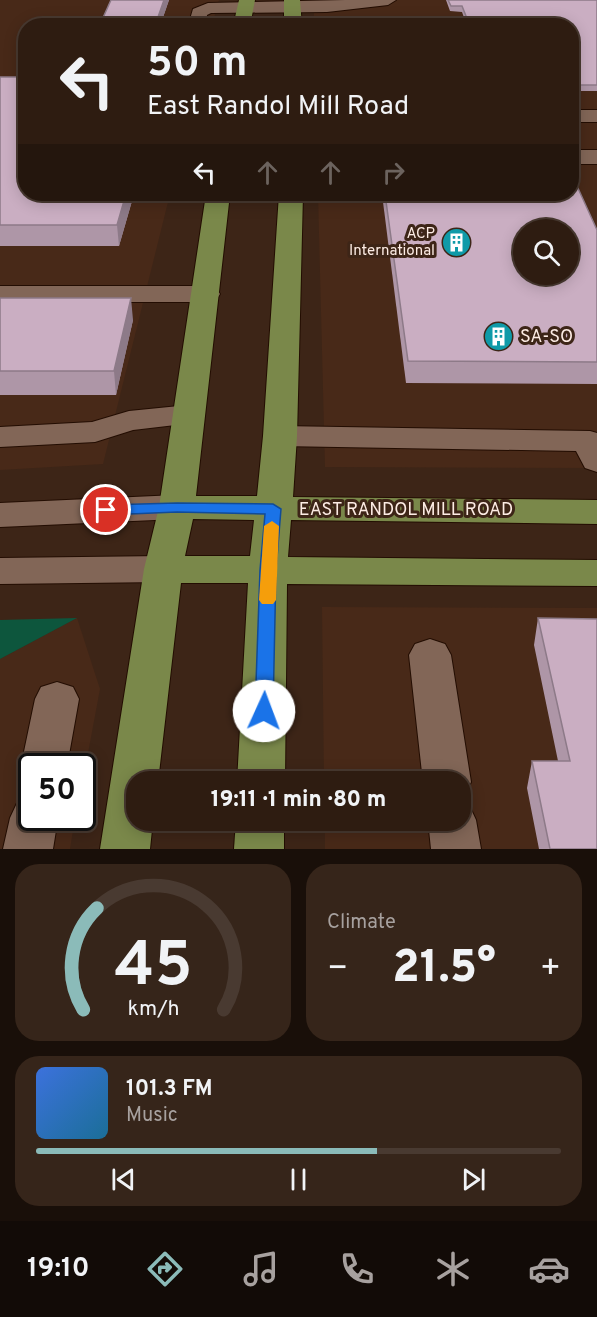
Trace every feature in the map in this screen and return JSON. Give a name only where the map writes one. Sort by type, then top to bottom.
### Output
[{"type":"main road","points":[[125,849],[163,569],[177,507],[217,201]]},
{"type":"main road","points":[[261,771],[268,570],[280,436],[291,201]]},
{"type":"main road","name":"EAST RANDOL MILL ROAD","points":[[177,507],[597,512]]},
{"type":"main road","points":[[163,569],[597,573]]},
{"type":"main road","points":[[259,849],[260,831]]},
{"type":"street","points":[[198,18],[199,13],[205,9],[246,4],[327,7],[388,0]]},
{"type":"street","points":[[579,116],[597,116]]},
{"type":"street","points":[[579,157],[597,158]]},
{"type":"street","points":[[0,294],[206,294]]},
{"type":"street","points":[[0,437],[95,432],[129,421],[189,415]]},
{"type":"street","points":[[280,436],[595,447]]},
{"type":"street","name":"EAST RANDOL MILL ROAD","points":[[0,514],[177,507]]},
{"type":"street","points":[[0,571],[163,569]]},
{"type":"street","points":[[430,655],[446,771]]},
{"type":"street","points":[[47,753],[57,699]]},
{"type":"street","points":[[28,849],[31,831]]},
{"type":"street","points":[[454,831],[456,849]]},
{"type":"shaded area","points":[[0,0],[219,0],[214,18],[18,18],[18,201],[168,201],[103,464],[0,470]]},
{"type":"shaded area","points":[[314,0],[597,0],[597,468],[325,467],[318,201],[579,201],[579,18],[314,18]]},
{"type":"shaded area","points":[[322,607],[597,608],[597,849],[325,849],[325,831],[471,831],[471,771],[324,771]]},
{"type":"shaded area","points":[[77,618],[100,689],[88,753],[18,753],[18,831],[73,831],[70,849],[0,849],[0,659]]},
{"type":"green space","points":[[77,618],[0,659],[0,620]]},
{"type":"building","points":[[111,0],[164,0],[158,18],[103,18]]},
{"type":"building","points":[[448,0],[597,0],[597,85],[579,85],[579,18],[467,18],[462,6],[451,6]]},
{"type":"building","points":[[0,77],[18,77],[18,201],[124,201],[117,225],[0,225]]},
{"type":"building","points":[[579,190],[597,230],[597,362],[408,361],[386,201],[579,201]]},
{"type":"building","points":[[0,298],[131,298],[114,371],[0,371]]},
{"type":"building","points":[[538,618],[597,619],[597,849],[550,849],[532,761],[570,761]]},
{"type":"slow traffic","points":[[267,600],[272,526]]},
{"type":"place","name":"ACP International","points":[[456,243]]},
{"type":"place","name":"SA-SO","points":[[499,337]]},
{"type":"route","points":[[106,510],[177,507],[273,509],[268,570],[264,711]]}]
